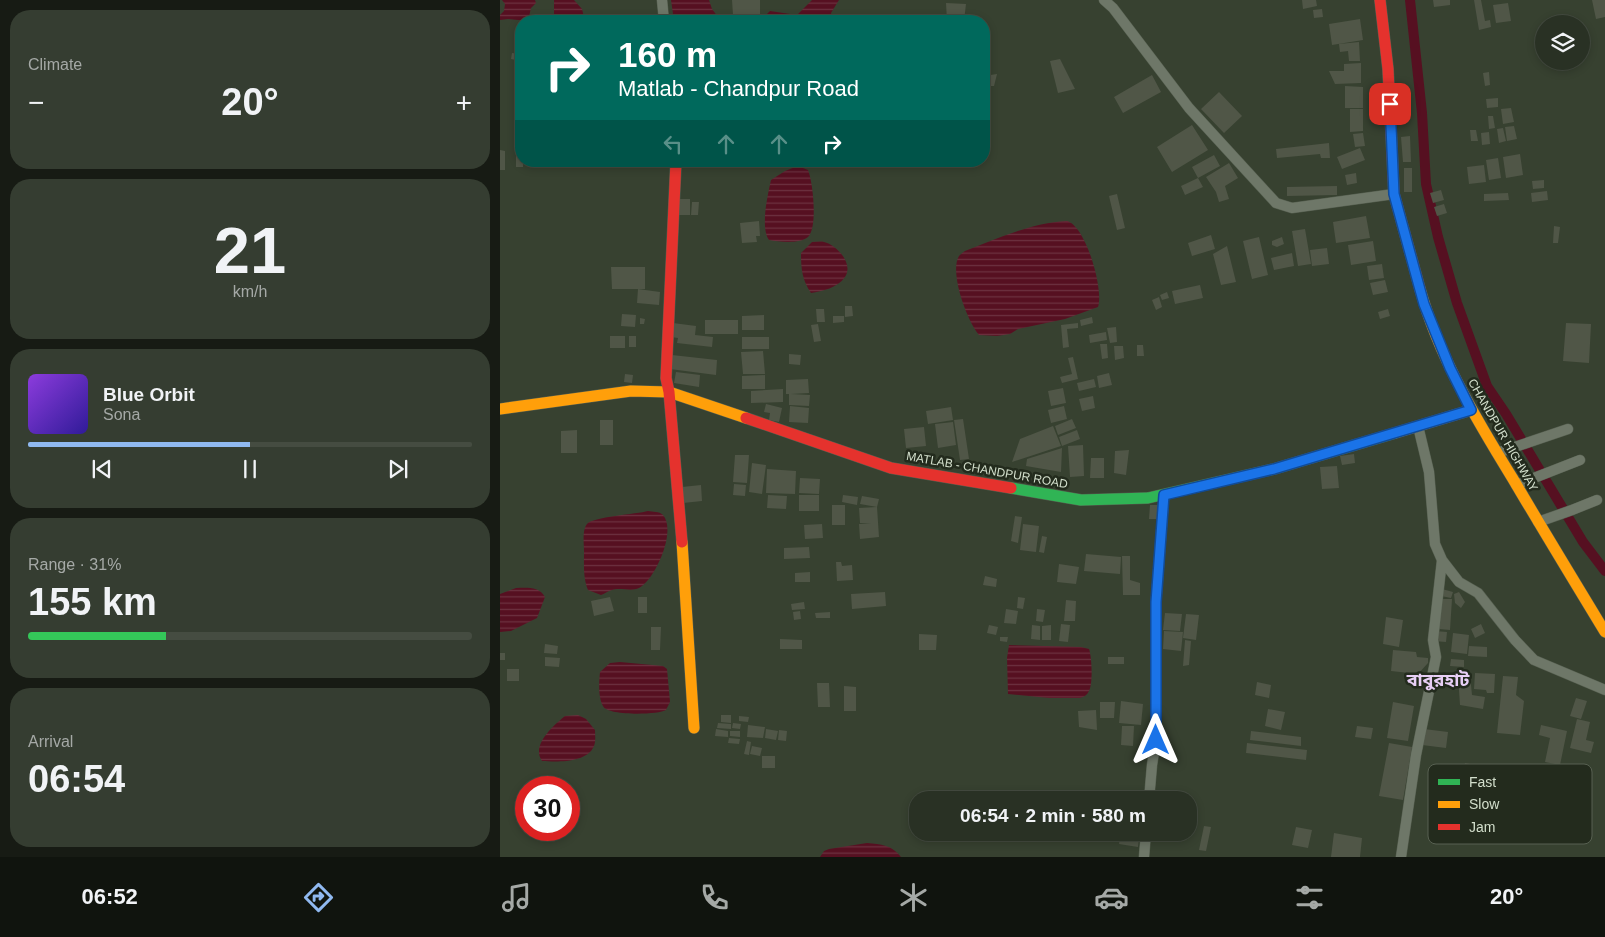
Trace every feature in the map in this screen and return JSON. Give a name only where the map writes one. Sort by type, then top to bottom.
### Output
[{"type":"main road","name":"CHANDPUR HIGHWAY","points":[[1380,0],[1388,69],[1394,194],[1424,304],[1450,368],[1471,410],[1605,632]]},
{"type":"main road","points":[[676,167],[666,378],[670,392],[680,511],[694,728]]},
{"type":"main road","name":"MATLAB - CHANDPUR ROAD","points":[[500,409],[631,391],[670,392],[890,468],[1081,500],[1148,498],[1164,495],[1274,469],[1471,410]]},
{"type":"street","points":[[662,0],[663,15]]},
{"type":"street","points":[[1104,0],[1113,8],[1189,108],[1276,203],[1292,208],[1394,194]]},
{"type":"street","points":[[1418,426],[1429,472],[1435,544],[1442,560],[1458,582],[1478,592],[1515,640],[1534,660],[1605,690]]},
{"type":"street","points":[[1497,454],[1568,429]]},
{"type":"street","points":[[1516,485],[1580,460]]},
{"type":"street","points":[[1150,791],[1156,740],[1156,602],[1164,495]]},
{"type":"street","points":[[1538,522],[1597,500]]},
{"type":"street","points":[[1401,857],[1416,755],[1436,657],[1433,640],[1442,560]]},
{"type":"street","points":[[1144,857],[1145,841]]},
{"type":"shaded area","points":[[502,0],[535,0],[536,3],[531,8],[529,15],[515,15],[515,20],[500,20],[505,4]]},
{"type":"shaded area","points":[[554,0],[574,0],[582,9],[584,15],[554,15]]},
{"type":"shaded area","points":[[671,0],[709,0],[716,15],[673,15]]},
{"type":"shaded area","points":[[812,0],[839,0],[832,15],[797,15]]},
{"type":"shaded area","points":[[770,11],[797,15],[766,15]]},
{"type":"shaded area","points":[[795,167],[808,170],[812,184],[814,215],[811,232],[808,237],[795,242],[769,240],[765,227],[771,180]]},
{"type":"shaded area","points":[[1067,221],[1074,225],[1087,246],[1096,274],[1098,307],[1065,319],[1018,329],[1010,334],[997,336],[979,335],[969,319],[961,296],[956,273],[956,263],[959,256],[965,251],[1015,232],[1054,222]]},
{"type":"shaded area","points":[[812,242],[829,244],[839,251],[846,261],[847,272],[838,284],[811,293],[803,274],[801,253]]},
{"type":"shaded area","points":[[648,511],[658,512],[663,515],[667,522],[667,532],[666,543],[657,566],[645,583],[636,589],[615,589],[601,595],[588,590],[584,566],[584,533],[587,524],[597,519]]},
{"type":"shaded area","points":[[516,588],[536,589],[545,597],[537,618],[511,631],[500,632],[500,594]]},
{"type":"shaded area","points":[[1009,645],[1081,647],[1089,649],[1092,677],[1088,692],[1080,698],[1049,698],[1008,694],[1007,658]]},
{"type":"shaded area","points":[[620,662],[663,666],[667,669],[670,702],[666,710],[644,714],[623,713],[613,712],[603,706],[599,685],[600,672],[610,663]]},
{"type":"shaded area","points":[[578,715],[586,719],[595,730],[595,744],[590,752],[585,756],[571,760],[542,761],[539,749],[545,736],[565,716]]},
{"type":"shaded area","points":[[867,843],[890,848],[901,857],[820,857],[824,851],[829,849]]},
{"type":"building","points":[[732,0],[760,0],[760,14],[733,15]]},
{"type":"building","points":[[1302,0],[1316,0],[1317,6],[1303,9]]},
{"type":"building","points":[[1433,0],[1450,0],[1450,5],[1434,7]]},
{"type":"building","points":[[1474,0],[1481,0],[1485,21],[1490,20],[1491,27],[1479,30]]},
{"type":"building","points":[[1592,0],[1605,0],[1605,17],[1596,19]]},
{"type":"building","points":[[946,3],[966,4],[965,15],[947,15]]},
{"type":"building","points":[[1508,3],[1511,21],[1496,23],[1493,5]]},
{"type":"building","points":[[1322,9],[1323,17],[1314,18],[1313,10]]},
{"type":"building","points":[[1360,19],[1363,40],[1332,45],[1329,24]]},
{"type":"building","points":[[1359,42],[1360,61],[1349,61],[1348,51],[1340,52],[1339,44]]},
{"type":"building","points":[[512,53],[515,53],[515,60],[511,59]]},
{"type":"building","points":[[1060,59],[1075,89],[1058,93],[1050,61]]},
{"type":"building","points":[[1361,63],[1361,83],[1335,84],[1329,71],[1344,71],[1344,64]]},
{"type":"building","points":[[1489,72],[1490,85],[1485,86],[1483,73]]},
{"type":"building","points":[[997,74],[994,86],[990,86],[990,75]]},
{"type":"building","points":[[1152,75],[1161,92],[1123,113],[1114,97]]},
{"type":"building","points":[[1345,86],[1363,87],[1363,108],[1345,108]]},
{"type":"building","points":[[1219,92],[1242,116],[1224,133],[1201,109]]},
{"type":"building","points":[[1398,94],[1405,95],[1404,100],[1397,99]]},
{"type":"building","points":[[1498,98],[1498,107],[1487,108],[1486,99]]},
{"type":"building","points":[[1511,108],[1514,122],[1503,124],[1501,109]]},
{"type":"building","points":[[1350,109],[1363,109],[1363,131],[1350,132]]},
{"type":"building","points":[[1488,116],[1493,116],[1495,128],[1489,129]]},
{"type":"building","points":[[1192,125],[1208,150],[1172,172],[1157,147]]},
{"type":"building","points":[[1514,126],[1517,139],[1507,141],[1505,127]]},
{"type":"building","points":[[1503,128],[1506,141],[1499,143],[1497,129]]},
{"type":"building","points":[[1470,130],[1476,130],[1478,141],[1471,141]]},
{"type":"building","points":[[1489,132],[1490,144],[1482,145],[1481,133]]},
{"type":"building","points":[[1363,133],[1365,146],[1355,147],[1353,134]]},
{"type":"building","points":[[1410,136],[1411,162],[1403,162],[1401,137]]},
{"type":"building","points":[[1329,143],[1330,158],[1321,158],[1320,154],[1277,158],[1276,149]]},
{"type":"building","points":[[1360,148],[1365,160],[1342,169],[1337,157]]},
{"type":"building","points":[[500,150],[505,151],[505,170],[500,170]]},
{"type":"building","points":[[1520,154],[1523,175],[1506,178],[1503,157]]},
{"type":"building","points":[[1214,155],[1220,166],[1198,178],[1192,167]]},
{"type":"building","points":[[1498,158],[1501,178],[1489,180],[1486,160]]},
{"type":"building","points":[[1229,163],[1238,178],[1225,186],[1229,199],[1219,202],[1216,192],[1206,177]]},
{"type":"building","points":[[1484,165],[1486,182],[1469,184],[1467,167]]},
{"type":"building","points":[[1404,168],[1412,168],[1412,192],[1404,192]]},
{"type":"building","points":[[1356,173],[1357,183],[1347,185],[1345,175]]},
{"type":"building","points":[[1198,178],[1203,187],[1185,195],[1181,186]]},
{"type":"building","points":[[1544,180],[1544,188],[1533,189],[1532,181]]},
{"type":"building","points":[[1337,186],[1337,195],[1287,196],[1287,187]]},
{"type":"building","points":[[1441,190],[1444,200],[1433,203],[1430,193]]},
{"type":"building","points":[[1547,191],[1548,200],[1532,202],[1531,193]]},
{"type":"building","points":[[1508,193],[1509,200],[1484,201],[1484,194]]},
{"type":"building","points":[[1117,194],[1125,228],[1117,230],[1109,196]]},
{"type":"building","points":[[678,199],[690,199],[690,215],[678,215]]},
{"type":"building","points":[[692,202],[699,202],[698,215],[691,215]]},
{"type":"building","points":[[1444,204],[1447,213],[1437,216],[1434,207]]},
{"type":"building","points":[[1366,216],[1370,238],[1336,243],[1333,222]]},
{"type":"building","points":[[759,221],[760,236],[756,236],[757,242],[742,243],[740,223]]},
{"type":"building","points":[[1554,226],[1560,227],[1558,243],[1553,243]]},
{"type":"building","points":[[1305,229],[1311,264],[1298,266],[1292,231]]},
{"type":"building","points":[[1211,235],[1215,249],[1192,256],[1188,243]]},
{"type":"building","points":[[1259,237],[1268,275],[1252,279],[1243,241]]},
{"type":"building","points":[[1282,237],[1284,244],[1277,247],[1272,245],[1272,241]]},
{"type":"building","points":[[1373,241],[1376,261],[1351,265],[1348,245]]},
{"type":"building","points":[[1227,246],[1236,282],[1221,285],[1213,254]]},
{"type":"building","points":[[1327,248],[1329,264],[1312,266],[1310,250]]},
{"type":"building","points":[[1292,253],[1294,266],[1274,270],[1271,258]]},
{"type":"building","points":[[1382,264],[1384,278],[1369,280],[1367,266]]},
{"type":"building","points":[[611,267],[645,267],[645,289],[612,289]]},
{"type":"building","points":[[1385,280],[1388,292],[1373,295],[1370,283]]},
{"type":"building","points":[[1200,285],[1203,298],[1175,304],[1172,291]]},
{"type":"building","points":[[638,289],[660,292],[659,305],[637,303]]},
{"type":"building","points":[[1167,292],[1169,298],[1162,300],[1160,295]]},
{"type":"building","points":[[1159,297],[1162,307],[1156,310],[1152,300]]},
{"type":"building","points":[[845,306],[852,306],[853,316],[845,317]]},
{"type":"building","points":[[816,309],[824,309],[825,322],[817,322]]},
{"type":"building","points":[[1388,309],[1390,316],[1380,319],[1378,312]]},
{"type":"building","points":[[622,314],[636,315],[635,327],[621,326]]},
{"type":"building","points":[[764,315],[764,330],[742,330],[742,316]]},
{"type":"building","points":[[833,316],[844,316],[844,322],[833,323]]},
{"type":"building","points":[[1092,317],[1093,323],[1081,326],[1080,320]]},
{"type":"building","points":[[640,318],[645,319],[644,324],[640,324]]},
{"type":"building","points":[[705,320],[738,320],[738,334],[705,334]]},
{"type":"building","points":[[673,323],[696,326],[695,335],[713,337],[712,347],[677,343],[678,338],[671,337]]},
{"type":"building","points":[[1078,323],[1078,328],[1067,329],[1069,347],[1063,348],[1061,325]]},
{"type":"building","points":[[1566,323],[1591,324],[1589,363],[1563,361]]},
{"type":"building","points":[[818,324],[821,341],[814,342],[811,325]]},
{"type":"building","points":[[1116,327],[1117,342],[1110,343],[1107,328]]},
{"type":"building","points":[[1106,332],[1107,340],[1090,343],[1089,335]]},
{"type":"building","points":[[610,336],[625,336],[625,348],[610,348]]},
{"type":"building","points":[[629,336],[636,336],[636,347],[629,347]]},
{"type":"building","points":[[742,337],[769,337],[769,349],[742,349]]},
{"type":"building","points":[[1100,344],[1107,344],[1108,358],[1102,359]]},
{"type":"building","points":[[1137,345],[1143,345],[1144,356],[1137,356]]},
{"type":"building","points":[[1114,346],[1123,346],[1124,358],[1115,360]]},
{"type":"building","points":[[763,351],[765,374],[743,374],[741,352]]},
{"type":"building","points":[[789,354],[801,355],[800,365],[789,364]]},
{"type":"building","points":[[672,355],[717,360],[716,375],[670,369]]},
{"type":"building","points":[[1073,357],[1078,379],[1062,383],[1060,377],[1072,374],[1068,358]]},
{"type":"building","points":[[676,372],[700,375],[699,387],[674,383]]},
{"type":"building","points":[[1109,373],[1112,385],[1099,388],[1097,376]]},
{"type":"building","points":[[625,374],[633,375],[632,383],[624,382]]},
{"type":"building","points":[[765,375],[765,389],[742,389],[742,376]]},
{"type":"building","points":[[808,379],[809,393],[791,394],[810,395],[809,406],[789,405],[789,394],[786,394],[786,380]]},
{"type":"building","points":[[1094,379],[1096,387],[1079,391],[1077,383]]},
{"type":"building","points":[[1063,388],[1066,403],[1051,406],[1048,391]]},
{"type":"building","points":[[783,389],[783,402],[751,403],[751,391]]},
{"type":"building","points":[[1093,396],[1095,408],[1082,411],[1079,399]]},
{"type":"building","points":[[766,404],[782,408],[779,422],[769,420],[770,413],[764,412]]},
{"type":"building","points":[[790,406],[809,408],[808,423],[789,422]]},
{"type":"building","points":[[1064,406],[1067,419],[1051,423],[1048,410]]},
{"type":"building","points":[[951,407],[953,420],[928,424],[926,411]]},
{"type":"building","points":[[963,419],[969,459],[960,460],[954,420]]},
{"type":"building","points":[[1072,419],[1076,428],[1058,435],[1055,426]]},
{"type":"building","points":[[600,420],[613,420],[613,445],[600,445]]},
{"type":"building","points":[[953,422],[956,445],[938,448],[935,424]]},
{"type":"building","points":[[1053,426],[1061,446],[1012,462],[1020,439]]},
{"type":"building","points":[[924,427],[926,446],[906,448],[904,429]]},
{"type":"building","points":[[577,430],[577,453],[561,453],[561,431]]},
{"type":"building","points":[[1077,430],[1080,439],[1062,446],[1059,437]]},
{"type":"building","points":[[1083,445],[1084,476],[1070,477],[1068,446]]},
{"type":"building","points":[[1062,448],[1061,472],[1026,466],[1027,459]]},
{"type":"building","points":[[1129,450],[1126,475],[1114,473],[1115,451]]},
{"type":"building","points":[[1354,454],[1355,463],[1342,465],[1340,456]]},
{"type":"building","points":[[735,455],[749,455],[747,483],[733,482]]},
{"type":"building","points":[[1091,458],[1104,458],[1104,478],[1090,478]]},
{"type":"building","points":[[752,463],[766,465],[762,494],[749,492]]},
{"type":"building","points":[[1337,466],[1339,488],[1322,489],[1320,467]]},
{"type":"building","points":[[767,469],[796,471],[795,494],[766,493]]},
{"type":"building","points":[[800,478],[820,479],[819,494],[799,493]]},
{"type":"building","points":[[734,484],[746,485],[745,496],[733,495]]},
{"type":"building","points":[[701,485],[702,501],[683,503],[682,487]]},
{"type":"building","points":[[768,495],[787,496],[786,509],[767,508]]},
{"type":"building","points":[[799,495],[819,495],[819,511],[799,511]]},
{"type":"building","points":[[843,495],[858,497],[857,505],[842,502]]},
{"type":"building","points":[[862,496],[879,499],[877,507],[860,504]]},
{"type":"building","points":[[832,505],[845,505],[845,525],[832,525]]},
{"type":"building","points":[[1150,505],[1159,505],[1157,519],[1149,519]]},
{"type":"building","points":[[877,507],[879,537],[860,539],[859,524],[871,523],[860,523],[859,508]]},
{"type":"building","points":[[1015,516],[1022,517],[1018,543],[1011,541]]},
{"type":"building","points":[[822,524],[823,538],[805,539],[804,525]]},
{"type":"building","points":[[1023,524],[1039,526],[1036,552],[1020,550]]},
{"type":"building","points":[[1042,536],[1047,537],[1044,553],[1039,552]]},
{"type":"building","points":[[809,547],[810,558],[784,559],[784,548]]},
{"type":"building","points":[[1086,554],[1121,557],[1120,574],[1084,571]]},
{"type":"building","points":[[1122,556],[1130,556],[1130,580],[1140,583],[1140,595],[1123,595]]},
{"type":"building","points":[[836,562],[841,562],[842,566],[852,565],[853,580],[837,581]]},
{"type":"building","points":[[1059,564],[1079,567],[1076,584],[1057,582]]},
{"type":"building","points":[[810,572],[810,582],[795,582],[795,573]]},
{"type":"building","points":[[985,576],[997,579],[996,587],[983,585]]},
{"type":"building","points":[[1442,589],[1453,592],[1451,598],[1441,596]]},
{"type":"building","points":[[885,592],[886,606],[852,609],[851,594]]},
{"type":"building","points":[[1459,592],[1465,602],[1461,608],[1455,603],[1454,594]]},
{"type":"building","points":[[610,597],[614,611],[594,616],[591,601]]},
{"type":"building","points":[[638,597],[647,597],[647,613],[638,613]]},
{"type":"building","points":[[1018,597],[1025,598],[1023,609],[1017,608]]},
{"type":"building","points":[[1441,599],[1452,599],[1450,630],[1439,629]]},
{"type":"building","points":[[1066,600],[1076,601],[1075,621],[1064,621]]},
{"type":"building","points":[[804,602],[805,609],[792,610],[791,604]]},
{"type":"building","points":[[1006,609],[1018,611],[1016,624],[1004,623]]},
{"type":"building","points":[[1037,609],[1045,610],[1043,622],[1036,621]]},
{"type":"building","points":[[800,611],[801,619],[794,620],[793,612]]},
{"type":"building","points":[[830,612],[830,618],[816,618],[815,613]]},
{"type":"building","points":[[1165,613],[1182,614],[1180,631],[1163,630]]},
{"type":"building","points":[[1186,614],[1199,615],[1196,640],[1183,638]]},
{"type":"building","points":[[1386,617],[1403,620],[1399,647],[1383,644]]},
{"type":"building","points":[[1061,624],[1070,625],[1068,642],[1059,641]]},
{"type":"building","points":[[1481,624],[1485,633],[1475,638],[1471,629]]},
{"type":"building","points":[[989,625],[998,627],[996,635],[987,633]]},
{"type":"building","points":[[1032,625],[1040,626],[1040,640],[1031,639]]},
{"type":"building","points":[[1051,625],[1051,640],[1042,640],[1042,626]]},
{"type":"building","points":[[651,627],[661,627],[660,650],[651,650]]},
{"type":"building","points":[[1164,631],[1183,632],[1181,651],[1163,649]]},
{"type":"building","points":[[1435,631],[1447,632],[1446,642],[1434,641]]},
{"type":"building","points":[[1453,633],[1469,635],[1467,654],[1451,652]]},
{"type":"building","points":[[919,634],[937,635],[936,650],[919,650]]},
{"type":"building","points":[[1000,637],[1008,637],[1007,642],[1000,641]]},
{"type":"building","points":[[780,639],[802,640],[802,649],[780,649]]},
{"type":"building","points":[[1185,640],[1191,641],[1189,665],[1183,666]]},
{"type":"building","points":[[545,644],[558,646],[557,654],[544,653]]},
{"type":"building","points":[[1469,646],[1487,647],[1487,657],[1468,656]]},
{"type":"building","points":[[1393,650],[1416,652],[1417,657],[1428,658],[1428,663],[1418,674],[1391,671]]},
{"type":"building","points":[[500,653],[505,653],[505,660],[500,660]]},
{"type":"building","points":[[545,657],[560,658],[559,667],[545,666]]},
{"type":"building","points":[[1108,657],[1124,657],[1124,664],[1108,664]]},
{"type":"building","points":[[1451,659],[1464,660],[1464,667],[1450,666]]},
{"type":"building","points":[[507,669],[519,669],[519,681],[507,681]]},
{"type":"building","points":[[1475,673],[1495,674],[1494,693],[1474,689]]},
{"type":"building","points":[[1470,675],[1472,695],[1485,697],[1483,709],[1460,705],[1458,676]]},
{"type":"building","points":[[1503,676],[1518,677],[1516,695],[1524,701],[1520,735],[1497,733]]},
{"type":"building","points":[[1257,682],[1271,685],[1269,698],[1255,695]]},
{"type":"building","points":[[817,683],[829,683],[830,707],[818,707]]},
{"type":"building","points":[[844,686],[856,687],[856,711],[844,711]]},
{"type":"building","points":[[1576,698],[1587,701],[1581,719],[1570,716]]},
{"type":"building","points":[[1121,701],[1143,704],[1141,725],[1119,723]]},
{"type":"building","points":[[1100,702],[1115,702],[1114,718],[1100,718]]},
{"type":"building","points":[[1393,702],[1414,706],[1408,741],[1387,738]]},
{"type":"building","points":[[1268,709],[1285,712],[1281,730],[1265,726]]},
{"type":"building","points":[[1096,710],[1097,730],[1079,727],[1078,711]]},
{"type":"building","points":[[721,715],[731,715],[731,723],[721,722]]},
{"type":"building","points":[[739,716],[749,717],[748,722],[739,721]]},
{"type":"building","points":[[1577,719],[1590,722],[1586,740],[1594,742],[1591,753],[1570,748]]},
{"type":"building","points":[[718,723],[731,724],[731,729],[717,728]]},
{"type":"building","points":[[733,723],[741,724],[740,729],[732,728]]},
{"type":"building","points":[[748,725],[765,727],[763,738],[747,737]]},
{"type":"building","points":[[1541,725],[1567,731],[1560,764],[1545,762],[1550,738],[1539,735]]},
{"type":"building","points":[[1122,726],[1134,726],[1133,746],[1121,745]]},
{"type":"building","points":[[1357,726],[1373,728],[1371,739],[1355,737]]},
{"type":"building","points":[[716,729],[728,731],[728,737],[715,736]]},
{"type":"building","points":[[766,729],[778,731],[776,740],[765,738]]},
{"type":"building","points":[[1424,729],[1448,732],[1446,748],[1422,745]]},
{"type":"building","points":[[779,730],[787,731],[786,741],[778,740]]},
{"type":"building","points":[[730,731],[740,731],[740,737],[730,736]]},
{"type":"building","points":[[1251,731],[1301,737],[1301,746],[1250,740]]},
{"type":"building","points":[[729,738],[740,739],[739,744],[728,743]]},
{"type":"building","points":[[747,741],[751,742],[749,755],[744,754]]},
{"type":"building","points":[[1247,743],[1307,750],[1306,760],[1246,753]]},
{"type":"building","points":[[1389,743],[1412,747],[1403,800],[1379,796]]},
{"type":"building","points":[[752,746],[762,748],[760,756],[750,754]]},
{"type":"building","points":[[762,756],[775,756],[775,768],[762,768]]},
{"type":"building","points":[[1204,826],[1211,827],[1206,851],[1199,850]]},
{"type":"building","points":[[1296,827],[1312,830],[1308,848],[1292,845]]},
{"type":"building","points":[[1334,833],[1362,838],[1360,857],[1331,857]]},
{"type":"building","points":[[1119,841],[1139,841],[1138,847],[1119,844]]},
{"type":"waterway","points":[[1410,0],[1422,113],[1426,184],[1438,237],[1457,303],[1487,386],[1506,414],[1583,542],[1605,571]]},
{"type":"traffic: fast","points":[[1011,488],[1081,500],[1148,498],[1274,469],[1395,433]]},
{"type":"traffic: slow","points":[[1420,289],[1437,339],[1472,410],[1605,632]]},
{"type":"traffic: slow","points":[[500,409],[631,391],[669,392],[746,418]]},
{"type":"traffic: slow","points":[[1395,433],[1471,410]]},
{"type":"traffic: slow","points":[[682,542],[694,728]]},
{"type":"traffic: jam","points":[[1380,0],[1388,69],[1394,194],[1420,289]]},
{"type":"traffic: jam","points":[[676,167],[666,378],[669,392],[682,542]]},
{"type":"traffic: jam","points":[[746,418],[891,468],[1011,488]]},
{"type":"district","name":"বাবুরহাট","points":[[1438,680]]},
{"type":"route","points":[[1156,740],[1156,602],[1164,495],[1274,469],[1471,410],[1450,368],[1424,304],[1394,194],[1390,104]]}]
